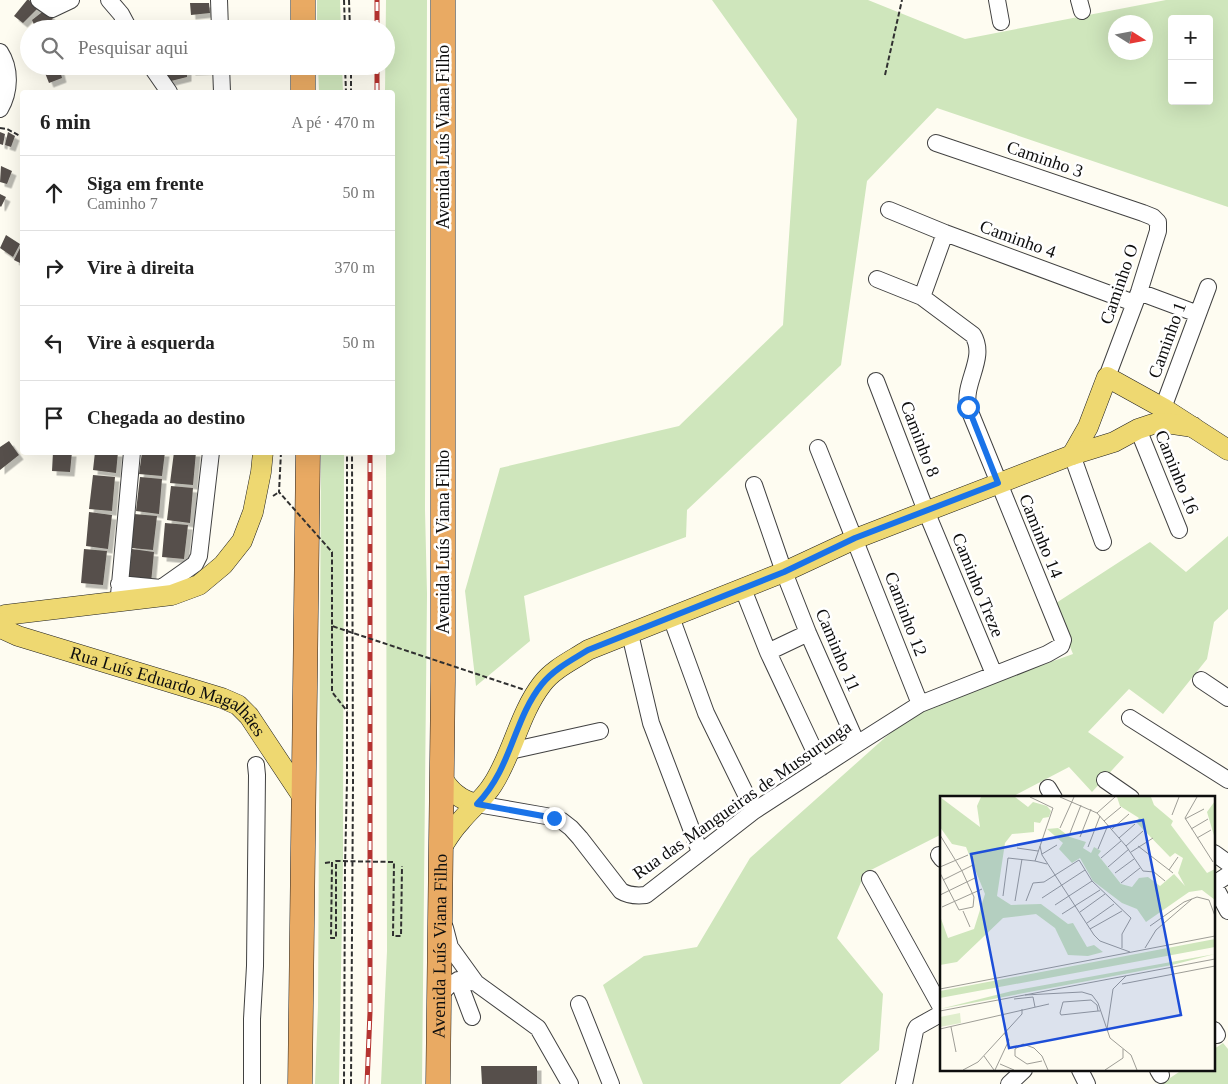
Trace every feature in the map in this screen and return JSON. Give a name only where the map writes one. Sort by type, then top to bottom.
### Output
[{"type":"highway","points":[[303,0],[303,20]]},
{"type":"highway","name":"Avenida Luís Viana Filho","points":[[438,1084],[442,777],[443,0]]},
{"type":"highway","points":[[302,75],[303,90]]},
{"type":"highway","points":[[300,1084],[308,455]]},
{"type":"main road","points":[[1072,455],[1088,427],[1107,377],[1151,421],[1193,428],[1228,450]]},
{"type":"main road","points":[[440,850],[459,823],[494,783],[510,751],[528,706],[542,683],[562,666],[588,650],[784,572],[855,538],[1072,455],[1109,444],[1151,421]]},
{"type":"main road","points":[[1088,427],[1097,440],[1109,444]]},
{"type":"main road","name":"Rua Luís Eduardo Magalhães","points":[[263,455],[261,472],[249,527],[242,541],[223,565],[199,585],[179,593],[119,593],[5,615],[0,622],[3,630],[18,636],[222,698],[238,705],[250,716],[304,799]]},
{"type":"main road","points":[[442,777],[459,798],[477,804]]},
{"type":"street","points":[[39,0],[52,9],[71,0]]},
{"type":"street","points":[[109,0],[124,20]]},
{"type":"street","points":[[219,0],[220,20]]},
{"type":"street","points":[[996,0],[1001,22]]},
{"type":"street","points":[[0,52],[7,72],[8,89],[5,100],[0,108]]},
{"type":"street","points":[[158,75],[169,90]]},
{"type":"street","points":[[223,75],[227,90]]},
{"type":"street","points":[[293,90],[299,75]]},
{"type":"street","name":"Caminho 3","points":[[936,143],[1142,213]]},
{"type":"street","name":"Caminho 4","points":[[889,210],[946,233],[1136,297],[1198,314]]},
{"type":"street","name":"Caminho O","points":[[1107,377],[1159,226],[1153,217],[1142,213]]},
{"type":"street","points":[[877,279],[922,296],[946,233]]},
{"type":"street","name":"Caminho 1","points":[[1151,421],[1208,287]]},
{"type":"street","name":"Caminho 14","points":[[922,296],[973,335],[977,342],[978,353],[967,391],[968,407],[1063,642],[1061,646],[1047,654]]},
{"type":"street","name":"Caminho 8","points":[[876,381],[926,511]]},
{"type":"street","name":"Caminho 16","points":[[1151,421],[1179,530]]},
{"type":"street","name":"Caminho 12","points":[[818,448],[920,704]]},
{"type":"street","points":[[132,455],[119,593],[161,588],[197,561],[211,455]]},
{"type":"street","points":[[1072,455],[1104,542]]},
{"type":"street","name":"Caminho 11","points":[[754,485],[784,572],[808,633],[857,744]]},
{"type":"street","name":"Caminho Treze","points":[[926,511],[994,674]]},
{"type":"street","points":[[743,589],[768,652],[822,767]]},
{"type":"street","points":[[671,617],[706,712],[754,811]]},
{"type":"street","points":[[768,652],[808,633]]},
{"type":"street","points":[[630,634],[656,739],[700,852]]},
{"type":"street","name":"Rua das Mangueiras de Mussurunga","points":[[477,804],[546,816],[562,821],[576,833],[622,891],[635,896],[646,894],[754,811],[920,704],[1047,654]]},
{"type":"street","points":[[1201,680],[1228,698]]},
{"type":"street","points":[[1130,718],[1228,780]]},
{"type":"street","points":[[510,751],[600,731]]},
{"type":"street","points":[[252,1084],[256,770],[270,748]]},
{"type":"street","points":[[1104,780],[1128,796]]},
{"type":"street","points":[[1216,854],[1228,862]]},
{"type":"street","points":[[1216,884],[1228,875]]},
{"type":"street","points":[[870,880],[940,1005]]},
{"type":"street","points":[[1216,889],[1228,910]]},
{"type":"street","points":[[439,898],[450,946],[476,983],[538,1028],[570,1084]]},
{"type":"street","points":[[438,997],[451,982],[458,980],[476,983]]},
{"type":"street","points":[[458,980],[472,1017]]},
{"type":"street","points":[[579,1004],[611,1084]]},
{"type":"street","points":[[904,1084],[917,1027],[940,1014]]},
{"type":"street","points":[[1009,1084],[1022,1072]]},
{"type":"street","points":[[1081,1072],[1087,1084]]},
{"type":"path","points":[[344,0],[344,20]]},
{"type":"path","points":[[349,0],[350,20]]},
{"type":"path","points":[[885,75],[902,0]]},
{"type":"path","points":[[345,75],[346,90]]},
{"type":"path","points":[[351,75],[351,90]]},
{"type":"path","points":[[0,128],[7,129],[20,136]]},
{"type":"path","points":[[281,455],[279,492],[332,552],[332,692],[347,711]]},
{"type":"path","points":[[344,1084],[347,455]]},
{"type":"path","points":[[351,1084],[353,792],[352,455]]},
{"type":"path","points":[[272,497],[279,492]]},
{"type":"path","points":[[332,626],[525,690]]},
{"type":"path","points":[[325,862],[332,862],[331,938],[336,938],[336,861],[394,862],[393,936],[401,936],[402,866]]},
{"type":"green space","points":[[317,0],[340,0],[341,20],[317,20]]},
{"type":"green space","points":[[386,0],[427,0],[425,510],[427,594],[422,1084],[381,1084],[387,951],[386,455],[395,455],[395,90],[385,90],[385,75],[395,75],[395,20],[386,20]]},
{"type":"green space","points":[[712,0],[868,0],[965,39],[1166,0],[1228,0],[1228,207],[937,108],[867,181],[841,365],[687,510],[686,537],[524,596],[530,641],[476,686],[465,591],[500,468],[679,426],[783,325],[797,119]]},
{"type":"green space","points":[[318,75],[342,75],[343,90],[319,90]]},
{"type":"green space","points":[[321,455],[344,455],[343,861],[339,1084],[315,1084],[318,1007]]},
{"type":"green space","points":[[1228,536],[1228,609],[1214,622],[1207,659],[1163,714],[1129,689],[1088,732],[1124,757],[1092,792],[1069,767],[1014,796],[940,796],[940,835],[865,873],[837,938],[883,994],[879,1050],[840,1084],[643,1084],[603,985],[644,956],[697,947],[750,858],[916,710],[1073,654],[1053,605],[1150,542],[1186,572]]},
{"type":"green space","points":[[1223,1043],[1228,1049],[1228,1084],[1161,1084],[1179,1072],[1216,1072],[1216,1048]]},
{"type":"building","points":[[27,0],[38,8],[26,20],[20,21],[14,16]]},
{"type":"building","points":[[190,3],[209,3],[210,13],[191,15]]},
{"type":"building","points":[[46,9],[53,19],[51,20],[32,20]]},
{"type":"building","points":[[46,75],[61,75],[62,78],[49,83]]},
{"type":"building","points":[[164,75],[187,75],[187,77],[167,82]]},
{"type":"building","points":[[0,132],[5,134],[3,145],[0,144]]},
{"type":"building","points":[[8,132],[15,136],[11,147],[5,145]]},
{"type":"building","points":[[1,166],[12,171],[7,184],[0,182]]},
{"type":"building","points":[[0,194],[6,197],[1,207],[0,206]]},
{"type":"building","points":[[6,235],[20,244],[13,257],[0,248]]},
{"type":"building","points":[[20,248],[20,263],[14,260]]},
{"type":"building","points":[[9,441],[19,455],[0,470],[0,447]]},
{"type":"building","points":[[53,455],[72,455],[70,472],[52,471]]},
{"type":"building","points":[[95,455],[118,455],[116,473],[93,470]]},
{"type":"building","points":[[142,455],[165,455],[162,476],[139,474]]},
{"type":"building","points":[[174,455],[196,455],[193,485],[170,483]]},
{"type":"building","points":[[93,475],[115,477],[112,511],[89,509]]},
{"type":"building","points":[[140,477],[162,479],[159,514],[136,511]]},
{"type":"building","points":[[171,486],[193,488],[190,523],[167,520]]},
{"type":"building","points":[[89,512],[112,515],[108,549],[86,546]]},
{"type":"building","points":[[134,514],[157,516],[153,550],[131,548]]},
{"type":"building","points":[[165,523],[188,525],[184,559],[162,557]]},
{"type":"building","points":[[84,549],[107,551],[103,585],[81,583]]},
{"type":"building","points":[[132,549],[154,552],[151,583],[128,581]]},
{"type":"building","points":[[481,1066],[537,1066],[537,1084],[482,1084]]},
{"type":"railway","points":[[377,0],[377,20]]},
{"type":"railway","points":[[377,75],[377,90]]},
{"type":"railway","points":[[367,1084],[370,1012],[370,455]]},
{"type":"route","points":[[554,818],[477,804],[487,793],[501,771],[528,706],[542,683],[562,666],[588,650],[784,572],[855,538],[998,483],[968,407]]}]
